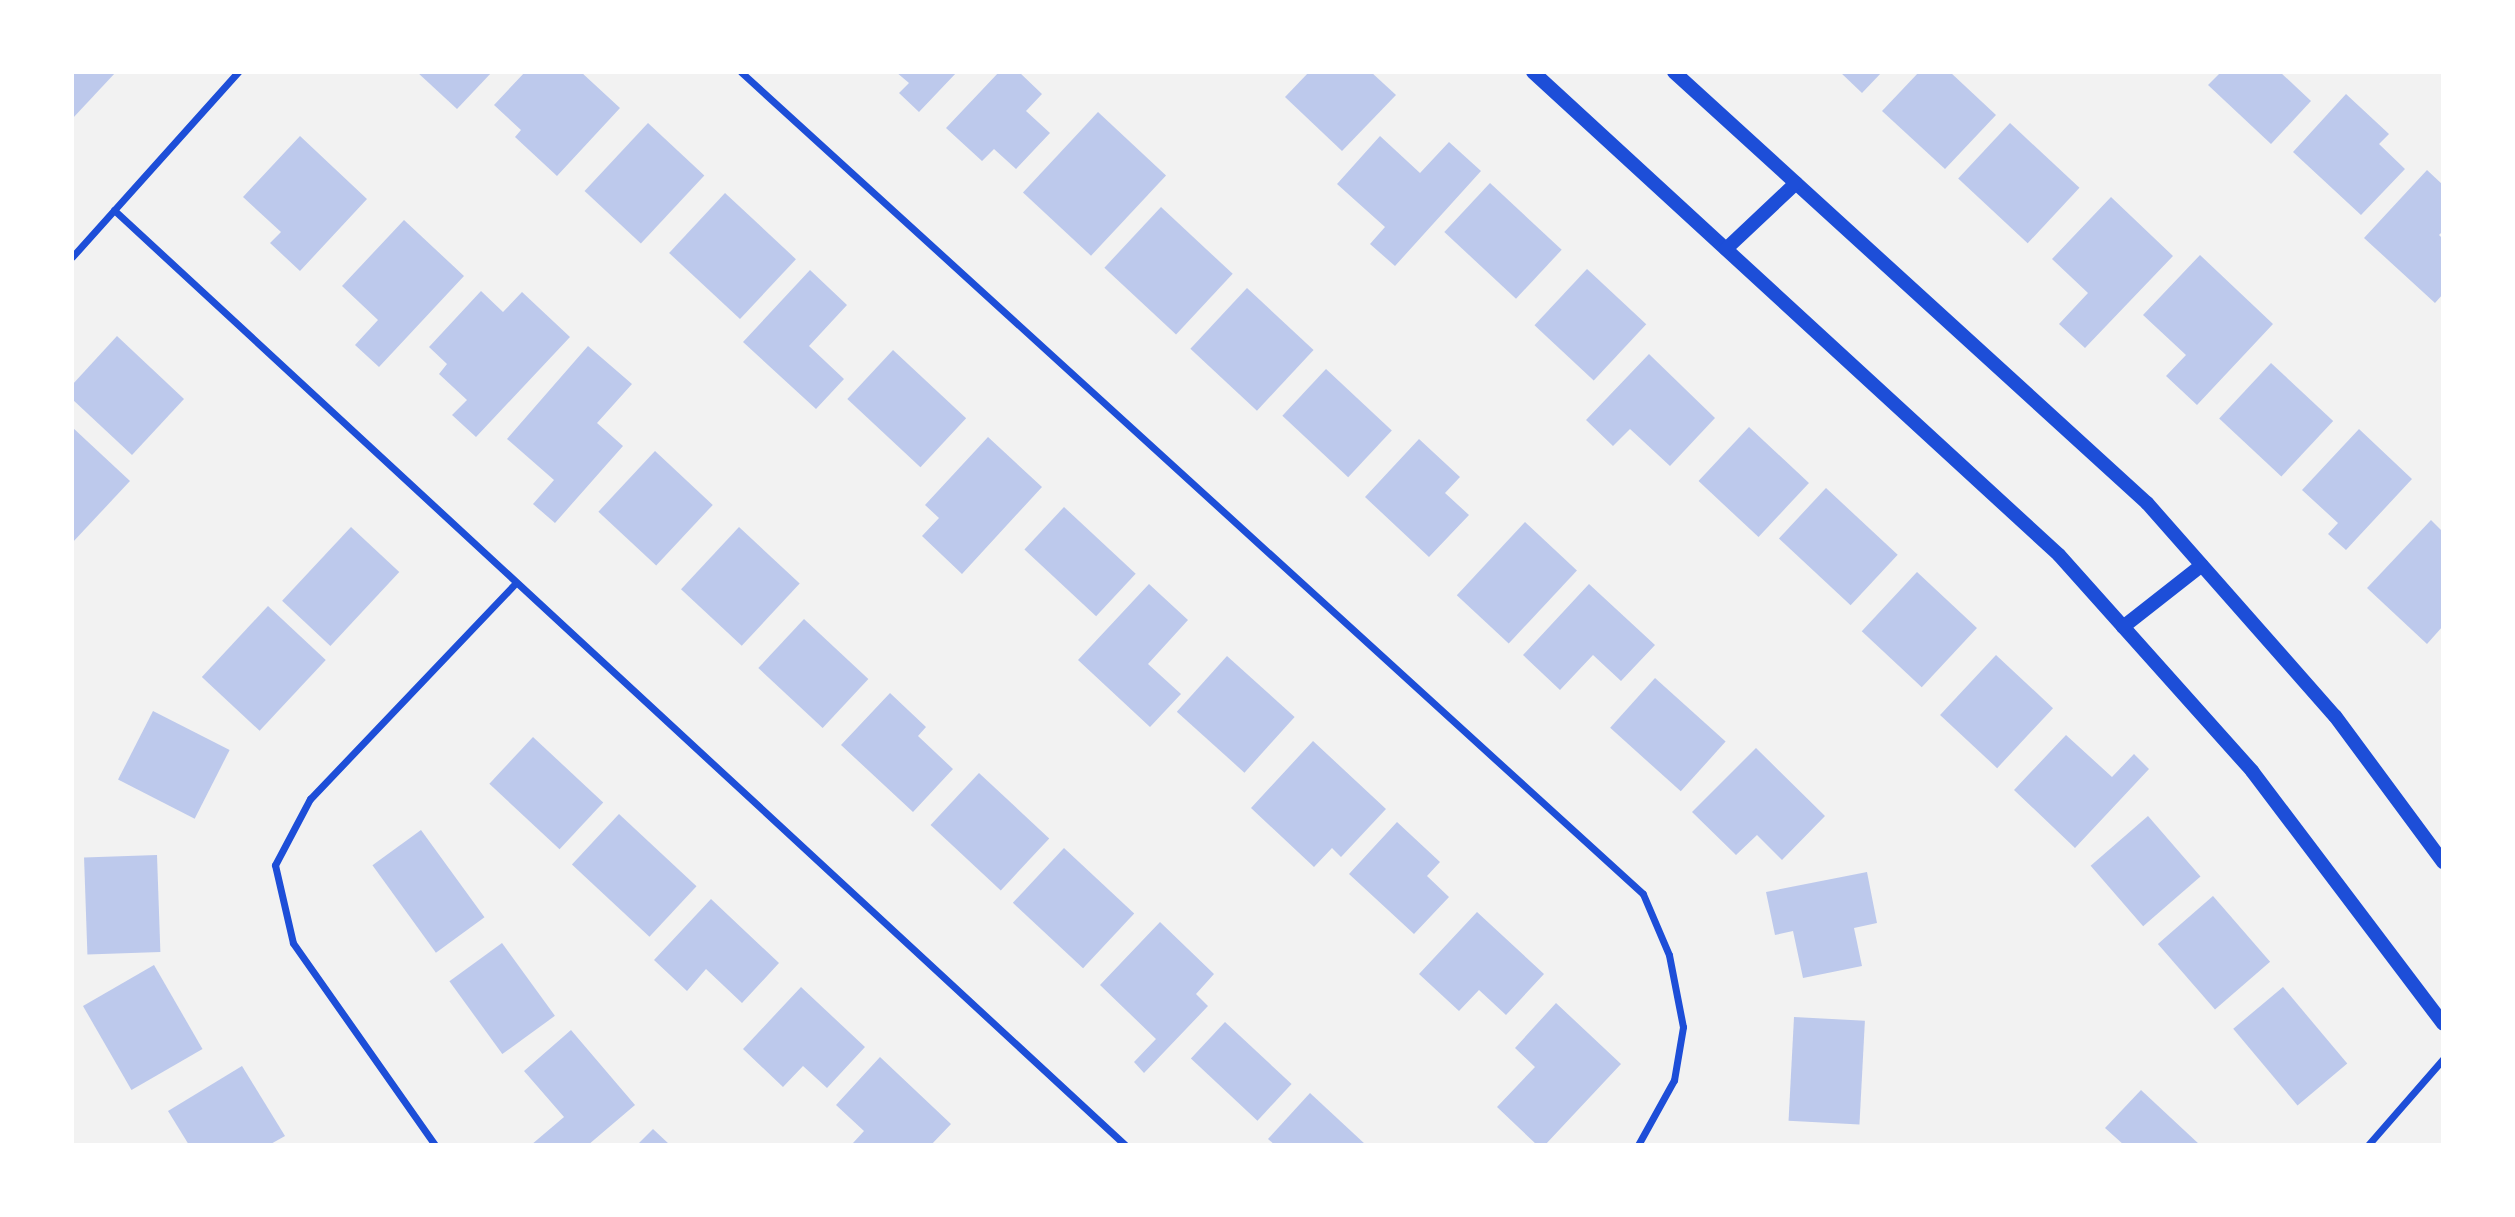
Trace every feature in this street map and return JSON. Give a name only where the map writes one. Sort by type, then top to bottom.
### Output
[{"type":"main road","points":[[1533,72],[2059,555],[2252,771],[2443,1024]]},
{"type":"main road","points":[[1674,72],[2147,503],[2335,716],[2443,862]]},
{"type":"main road","points":[[1726,249],[1796,183]]},
{"type":"main road","points":[[2123,627],[2202,565]]},
{"type":"street","points":[[72,257],[238,72]]},
{"type":"street","points":[[741,72],[1643,894],[1669,955],[1683,1027],[1674,1080],[1638,1145]]},
{"type":"street","points":[[114,210],[1125,1145]]},
{"type":"street","points":[[435,1145],[293,943],[275,865],[310,799],[516,583]]},
{"type":"street","points":[[2368,1145],[2443,1059]]},
{"type":"building","points":[[72,72],[116,72],[72,119]]},
{"type":"building","points":[[417,72],[492,72],[457,109]]},
{"type":"building","points":[[525,72],[581,72],[620,108],[557,176],[515,137],[521,130],[494,105]]},
{"type":"building","points":[[896,72],[957,72],[919,112],[899,93],[909,83]]},
{"type":"building","points":[[999,72],[1019,72],[1042,94],[1026,111],[1050,133],[1016,169],[994,149],[982,161],[946,128]]},
{"type":"building","points":[[1309,72],[1371,72],[1396,95],[1342,151],[1285,97]]},
{"type":"building","points":[[1840,72],[1882,72],[1862,93]]},
{"type":"building","points":[[1919,72],[1950,72],[1996,115],[1945,169],[1882,111]]},
{"type":"building","points":[[2221,72],[2280,72],[2311,101],[2271,144],[2208,85]]},
{"type":"building","points":[[2346,94],[2389,134],[2379,144],[2405,169],[2361,215],[2293,152]]},
{"type":"building","points":[[1098,112],[1166,175],[1091,256],[1023,192]]},
{"type":"building","points":[[648,123],[704,176],[641,244],[585,191]]},
{"type":"building","points":[[2010,123],[2079,188],[2028,243],[1958,179]]},
{"type":"building","points":[[300,136],[367,199],[300,271],[270,243],[281,232],[243,197]]},
{"type":"building","points":[[1380,136],[1420,173],[1449,142],[1481,171],[1395,266],[1370,244],[1385,227],[1337,184]]},
{"type":"building","points":[[2427,170],[2443,185],[2443,231],[2439,235],[2443,239],[2443,294],[2435,303],[2364,238]]},
{"type":"building","points":[[1490,183],[1562,250],[1516,299],[1444,232]]},
{"type":"building","points":[[725,193],[796,259],[740,319],[669,253]]},
{"type":"building","points":[[2111,197],[2173,256],[2085,348],[2059,324],[2088,293],[2052,259]]},
{"type":"building","points":[[1161,207],[1233,274],[1176,335],[1104,268]]},
{"type":"building","points":[[404,220],[464,276],[379,367],[355,345],[378,320],[342,286]]},
{"type":"building","points":[[2200,255],[2273,324],[2197,405],[2166,376],[2186,355],[2143,315]]},
{"type":"building","points":[[1587,269],[1646,324],[1594,381],[1534,325]]},
{"type":"building","points":[[810,270],[847,305],[809,346],[844,379],[816,409],[743,342]]},
{"type":"building","points":[[1247,288],[1314,350],[1257,411],[1190,349]]},
{"type":"building","points":[[481,291],[503,312],[522,292],[570,337],[476,437],[452,415],[467,400],[439,374],[447,364],[429,347]]},
{"type":"building","points":[[117,336],[184,399],[132,455],[72,399],[72,385]]},
{"type":"building","points":[[588,346],[632,384],[597,423],[623,446],[555,523],[533,504],[554,480],[507,439]]},
{"type":"building","points":[[893,350],[966,418],[920,467],[847,399]]},
{"type":"building","points":[[1649,354],[1715,418],[1670,466],[1630,429],[1613,446],[1586,420]]},
{"type":"building","points":[[2271,363],[2333,421],[2281,477],[2219,419]]},
{"type":"building","points":[[1326,369],[1392,430],[1348,477],[1282,416]]},
{"type":"building","points":[[72,427],[130,481],[72,543]]},
{"type":"building","points":[[1749,427],[1809,483],[1759,537],[1699,481]]},
{"type":"building","points":[[2359,429],[2412,479],[2346,550],[2328,534],[2338,523],[2302,490]]},
{"type":"building","points":[[988,437],[1042,487],[962,574],[922,536],[939,518],[925,505]]},
{"type":"building","points":[[1419,439],[1460,477],[1445,493],[1469,515],[1429,557],[1365,497]]},
{"type":"building","points":[[655,451],[713,505],[656,566],[598,512]]},
{"type":"building","points":[[1826,488],[1898,555],[1851,605],[1779,538]]},
{"type":"building","points":[[1064,507],[1136,574],[1096,616],[1024,549]]},
{"type":"building","points":[[2431,520],[2443,532],[2443,626],[2427,644],[2367,588]]},
{"type":"building","points":[[1525,522],[1577,570],[1509,644],[1457,595]]},
{"type":"building","points":[[351,527],[399,572],[330,646],[282,601]]},
{"type":"building","points":[[739,527],[800,584],[742,646],[681,589]]},
{"type":"building","points":[[1917,572],[1977,628],[1922,687],[1862,631]]},
{"type":"building","points":[[1149,584],[1188,620],[1148,664],[1181,694],[1150,727],[1078,660]]},
{"type":"building","points":[[1589,584],[1655,645],[1621,681],[1593,655],[1560,690],[1523,655]]},
{"type":"building","points":[[268,606],[326,660],[260,731],[202,677]]},
{"type":"building","points":[[804,619],[868,679],[823,728],[758,668]]},
{"type":"building","points":[[1996,655],[2053,708],[1997,768],[1940,715]]},
{"type":"building","points":[[1227,656],[1295,717],[1244,773],[1177,712]]},
{"type":"building","points":[[1655,678],[1726,742],[1681,791],[1610,728]]},
{"type":"building","points":[[890,693],[926,727],[918,736],[953,769],[913,812],[841,745]]},
{"type":"building","points":[[153,711],[230,750],[195,819],[118,780]]},
{"type":"building","points":[[2066,735],[2112,777],[2134,754],[2149,769],[2075,848],[2014,790]]},
{"type":"building","points":[[533,737],[603,802],[560,849],[489,784]]},
{"type":"building","points":[[1313,741],[1386,809],[1341,857],[1332,848],[1314,867],[1251,808]]},
{"type":"building","points":[[1756,748],[1825,816],[1782,860],[1757,835],[1736,855],[1692,812]]},
{"type":"building","points":[[979,773],[1049,838],[1001,890],[931,825]]},
{"type":"building","points":[[619,814],[697,886],[649,937],[572,864]]},
{"type":"building","points":[[2148,816],[2200,876],[2143,926],[2091,866]]},
{"type":"building","points":[[1397,822],[1440,862],[1427,876],[1449,897],[1414,934],[1349,874]]},
{"type":"building","points":[[421,830],[484,917],[436,953],[372,865]]},
{"type":"building","points":[[1064,848],[1134,913],[1083,968],[1013,903]]},
{"type":"building","points":[[157,855],[160,952],[87,954],[84,858]]},
{"type":"building","points":[[1867,872],[1877,923],[1854,928],[1862,966],[1803,978],[1793,931],[1775,935],[1766,892]]},
{"type":"building","points":[[2213,896],[2270,962],[2215,1010],[2158,944]]},
{"type":"building","points":[[711,899],[779,963],[742,1003],[706,969],[687,991],[654,960]]},
{"type":"building","points":[[1477,912],[1544,974],[1506,1015],[1479,990],[1459,1011],[1419,974]]},
{"type":"building","points":[[1160,922],[1214,974],[1196,994],[1208,1006],[1144,1073],[1134,1062],[1156,1039],[1100,985]]},
{"type":"building","points":[[502,943],[555,1016],[502,1054],[449,981]]},
{"type":"building","points":[[154,965],[202,1049],[131,1090],[83,1006]]},
{"type":"building","points":[[801,987],[865,1047],[827,1088],[803,1066],[783,1087],[743,1049]]},
{"type":"building","points":[[2283,987],[2347,1064],[2297,1105],[2233,1029]]},
{"type":"building","points":[[1556,1003],[1621,1064],[1545,1145],[1537,1145],[1497,1107],[1535,1067],[1515,1048]]},
{"type":"building","points":[[1794,1017],[1865,1021],[1859,1125],[1789,1121]]},
{"type":"building","points":[[1225,1022],[1292,1084],[1257,1121],[1191,1059]]},
{"type":"building","points":[[571,1030],[635,1105],[588,1145],[531,1145],[564,1117],[524,1071]]},
{"type":"building","points":[[880,1057],[951,1124],[931,1145],[853,1143],[864,1131],[836,1105]]},
{"type":"building","points":[[242,1066],[285,1136],[269,1145],[189,1145],[168,1111]]},
{"type":"building","points":[[2141,1090],[2200,1145],[2124,1145],[2105,1128]]},
{"type":"building","points":[[1310,1093],[1366,1145],[1275,1145],[1268,1139]]},
{"type":"building","points":[[653,1129],[670,1145],[637,1145]]}]
